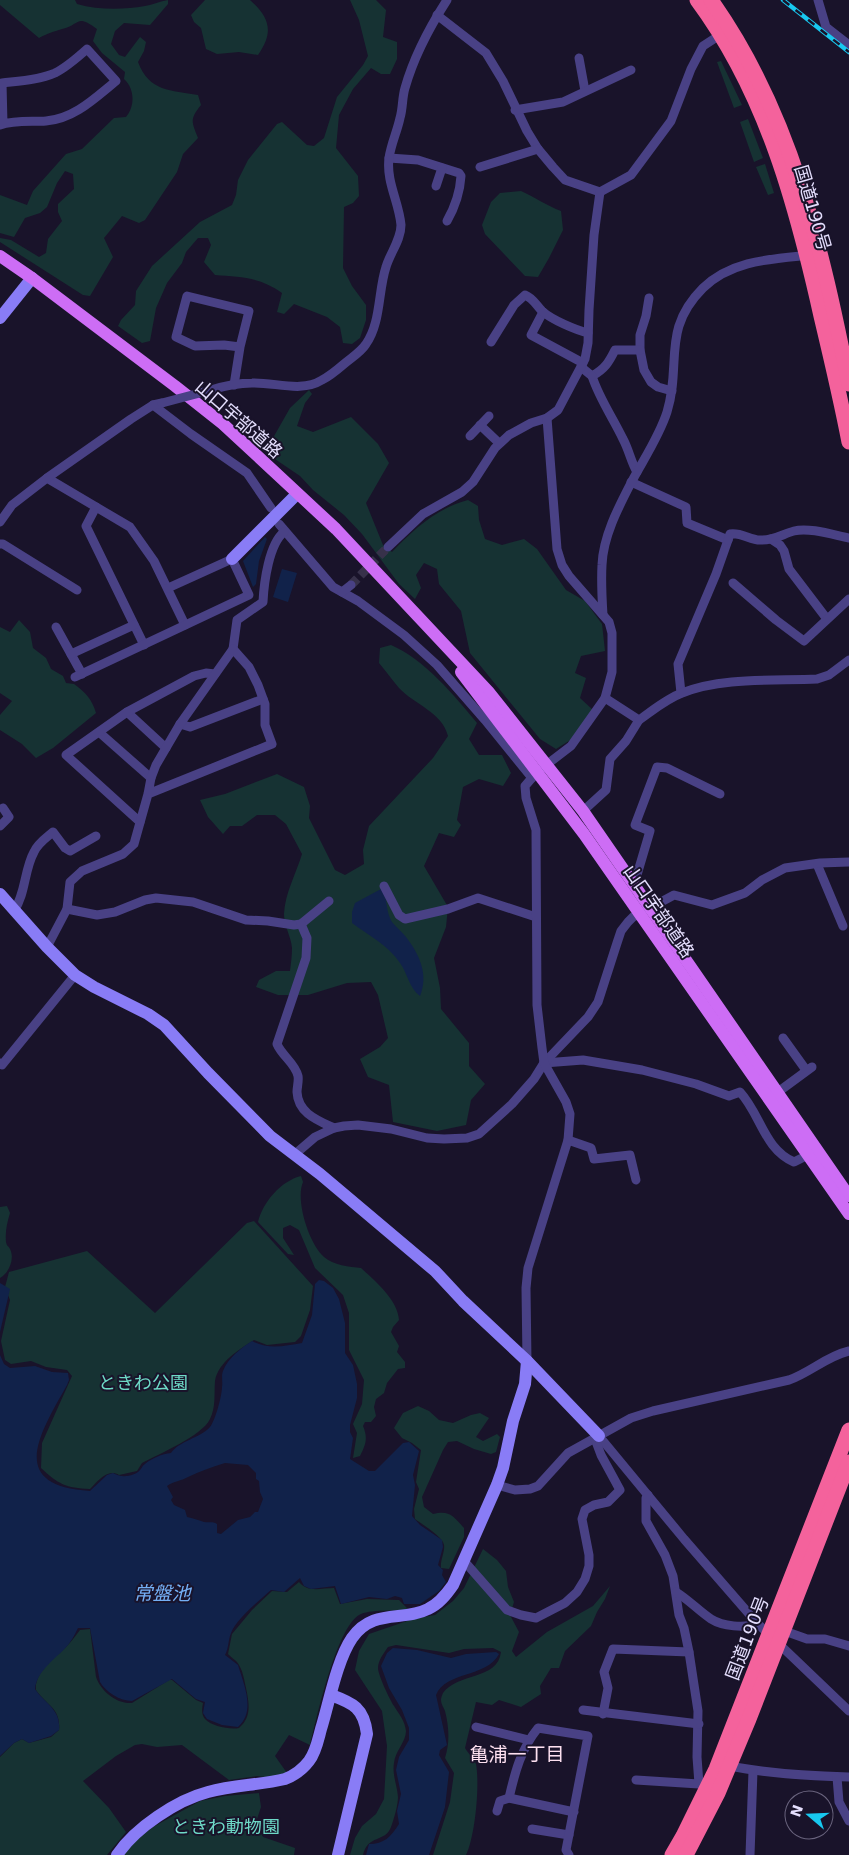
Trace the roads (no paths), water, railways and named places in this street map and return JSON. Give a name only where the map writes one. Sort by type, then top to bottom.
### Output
[{"type":"highway","name":"国道190号","points":[[697,0],[726,32]]},
{"type":"highway","name":"国道190号","points":[[711,0],[763,115],[814,254],[849,384]]},
{"type":"highway","name":"国道190号","points":[[814,254],[849,442]]},
{"type":"highway","name":"国道190号","points":[[690,1853],[730,1766],[772,1631],[849,1430]]},
{"type":"highway","name":"国道190号","points":[[672,1855],[683,1836],[772,1631],[849,1462]]},
{"type":"main road","name":"山口宇部道路","points":[[0,256],[32,278],[216,419],[363,557],[488,690],[539,772],[584,834],[645,910],[778,1092],[849,1196]]},
{"type":"main road","name":"山口宇部道路","points":[[539,772],[583,811],[634,885],[645,910],[849,1214]]},
{"type":"main road","points":[[824,1160],[849,1185]]},
{"type":"street","points":[[0,522],[12,505],[47,478],[158,404],[234,385],[252,383],[302,386],[314,384],[336,371],[366,345],[375,321],[381,282],[401,228],[399,211],[389,175],[389,158],[401,117],[404,91],[412,64],[421,44],[447,0]]},
{"type":"street","points":[[818,0],[826,27],[849,45]]},
{"type":"street","points":[[437,15],[486,53],[502,81],[515,110],[538,149],[565,180],[600,192],[631,175],[671,121],[691,69],[703,46],[726,32]]},
{"type":"street","points":[[86,50],[116,81],[89,103],[71,114],[49,121],[2,124],[2,83],[33,79],[54,73],[68,65],[86,50]]},
{"type":"street","points":[[580,58],[585,91]]},
{"type":"street","points":[[515,110],[563,102],[631,70]]},
{"type":"street","points":[[480,167],[538,149]]},
{"type":"street","points":[[389,158],[418,160],[459,173],[461,176],[460,188],[447,221]]},
{"type":"street","points":[[436,186],[442,168]]},
{"type":"street","points":[[388,547],[423,514],[462,492],[473,482],[499,443],[521,428],[547,418],[558,410],[582,365],[588,343],[594,235],[600,192]]},
{"type":"street","points":[[603,615],[602,564],[606,540],[631,482],[666,415],[672,391],[675,336],[685,310],[703,288],[726,271],[759,260],[814,254]]},
{"type":"street","points":[[0,318],[32,278]]},
{"type":"street","points":[[491,342],[514,305],[525,295],[531,298],[542,312],[588,333]]},
{"type":"street","points":[[234,385],[249,311],[187,296],[176,337],[195,346],[224,345],[240,348]]},
{"type":"street","points":[[649,298],[640,335],[640,350],[644,370],[651,382],[658,387],[672,391]]},
{"type":"street","points":[[542,312],[531,335],[582,365],[592,376],[637,472]]},
{"type":"street","points":[[592,376],[609,363],[615,350],[640,350]]},
{"type":"street","points":[[158,404],[191,434],[247,473],[271,508]]},
{"type":"street","points":[[470,436],[489,416]]},
{"type":"street","points":[[117,1855],[150,1822],[198,1795],[217,1790],[271,1782],[294,1775],[306,1765],[314,1754],[342,1658],[352,1638],[371,1622],[383,1618],[419,1613],[442,1599],[453,1585],[503,1468],[513,1421],[525,1384],[528,1268],[568,1140],[570,1114],[544,1063],[537,1005],[536,830],[526,798],[525,786],[571,746],[605,698],[612,672],[612,633],[609,622],[569,576],[562,565],[558,549],[547,418]]},
{"type":"street","points":[[480,425],[499,443]]},
{"type":"street","points":[[47,478],[130,527],[154,562],[185,625]]},
{"type":"street","points":[[631,482],[686,507],[686,523],[728,540]]},
{"type":"street","points":[[168,588],[232,559],[297,494]]},
{"type":"street","points":[[96,507],[86,526],[144,645]]},
{"type":"street","points":[[278,524],[333,587],[358,601],[404,635],[437,665],[485,720],[539,772]]},
{"type":"street","points":[[681,693],[678,664],[716,574],[730,534],[735,533],[759,541],[800,530],[828,533],[849,538]]},
{"type":"street","points":[[47,947],[67,909],[70,882],[82,871],[123,854],[134,844],[151,778],[180,724],[233,649],[237,620],[263,602],[264,582],[274,544],[284,532]]},
{"type":"street","points":[[771,539],[784,551],[788,569],[827,619]]},
{"type":"street","points":[[0,544],[3,544],[77,590]]},
{"type":"street","points":[[56,627],[71,654],[79,676],[249,595],[232,559]]},
{"type":"street","points":[[733,583],[804,641],[849,599]]},
{"type":"street","points":[[342,592],[351,585]]},
{"type":"street","points":[[71,654],[134,625]]},
{"type":"street","points":[[148,794],[272,744],[265,726],[263,699],[258,685],[249,667],[233,649]]},
{"type":"street","points":[[583,811],[606,790],[610,759],[626,741],[638,720],[681,693],[727,682],[817,679],[829,675],[849,660]]},
{"type":"street","points":[[140,822],[66,755],[100,733],[127,712],[194,676],[206,673],[215,674]]},
{"type":"street","points":[[605,698],[638,720]]},
{"type":"street","points":[[180,724],[190,727],[263,699]]},
{"type":"street","points":[[127,712],[166,748]]},
{"type":"street","points":[[100,733],[151,778]]},
{"type":"street","points":[[634,885],[650,831],[635,826],[657,767],[667,768],[720,794]]},
{"type":"street","points":[[0,826],[9,817],[2,808]]},
{"type":"street","points":[[14,911],[21,898],[29,864],[40,842],[53,832],[65,848],[70,851],[96,836]]},
{"type":"street","points":[[294,1155],[315,1136],[334,1128],[358,1125],[391,1129],[426,1138],[468,1138],[479,1134],[512,1104],[534,1079],[544,1063],[593,1010],[598,1002],[622,931],[633,917],[674,895],[712,905],[745,894],[762,880],[785,868],[849,862]]},
{"type":"street","points":[[818,864],[843,926]]},
{"type":"street","points":[[384,886],[399,916],[405,918],[448,909],[478,898],[536,916]]},
{"type":"street","points":[[0,894],[47,947],[75,975],[99,990],[148,1014],[164,1025],[258,1124],[434,1271],[527,1361],[648,1495],[684,1539],[849,1711]]},
{"type":"street","points":[[67,909],[97,915],[115,912],[145,900],[156,898],[193,902],[246,920],[294,925],[301,924],[329,901]]},
{"type":"street","points":[[301,924],[307,938],[306,958],[277,1044],[298,1077],[299,1103],[305,1111],[334,1128]]},
{"type":"street","points":[[0,1063],[2,1065],[75,975]]},
{"type":"street","points":[[778,1092],[809,1068],[783,1038]]},
{"type":"street","points":[[544,1063],[583,1060],[696,1084],[729,1096],[740,1092],[769,1140],[783,1157],[794,1162],[808,1155]]},
{"type":"street","points":[[568,1140],[592,1148],[594,1159],[630,1155],[636,1180]]},
{"type":"street","points":[[497,1485],[515,1490],[530,1489],[538,1486],[568,1453],[631,1418],[653,1410],[789,1380],[803,1375],[825,1360],[849,1351]]},
{"type":"street","points":[[464,1561],[507,1610],[521,1615],[536,1618],[565,1603],[578,1592],[589,1566],[589,1555],[582,1519],[585,1510],[594,1504],[608,1502],[620,1490],[601,1455],[597,1438]]},
{"type":"street","points":[[636,1780],[704,1785],[697,1757],[698,1724],[689,1652],[679,1615],[673,1576],[665,1555],[646,1521],[646,1498],[648,1495]]},
{"type":"street","points":[[676,1592],[717,1622],[751,1626],[807,1639],[825,1639],[849,1646]]},
{"type":"street","points":[[603,1714],[608,1688],[604,1672],[613,1649],[689,1652]]},
{"type":"street","points":[[331,1695],[350,1702],[357,1708],[363,1716],[367,1734],[338,1855]]},
{"type":"street","points":[[583,1710],[603,1714],[698,1724]]},
{"type":"street","points":[[476,1727],[529,1740]]},
{"type":"street","points":[[509,1798],[518,1762],[529,1740],[538,1728],[588,1736],[566,1850],[569,1855]]},
{"type":"street","points":[[730,1766],[753,1771],[849,1777]]},
{"type":"street","points":[[750,1855],[753,1771]]},
{"type":"street","points":[[837,1777],[839,1802],[849,1821]]},
{"type":"street","points":[[497,1811],[500,1801],[509,1798],[574,1812]]},
{"type":"street","points":[[532,1829],[569,1835]]},
{"type":"water","points":[[265,537],[267,539],[259,561],[256,584],[253,587],[243,561]]},
{"type":"water","points":[[282,569],[297,573],[288,602],[273,597]]},
{"type":"water","points":[[381,889],[385,891],[390,919],[411,944],[419,957],[423,972],[423,988],[420,996],[413,989],[403,967],[395,957],[384,946],[352,923],[352,912],[355,903]]},
{"type":"water","name":"常盤池","points":[[319,1280],[324,1281],[333,1288],[339,1299],[345,1323],[345,1353],[353,1365],[357,1384],[357,1398],[350,1425],[350,1432],[353,1438],[350,1459],[369,1471],[375,1471],[403,1443],[409,1442],[419,1451],[413,1475],[415,1485],[412,1516],[420,1525],[442,1540],[443,1547],[438,1565],[443,1570],[442,1575],[446,1582],[439,1591],[420,1604],[404,1604],[402,1598],[395,1596],[387,1599],[369,1597],[341,1604],[335,1586],[311,1589],[304,1586],[300,1578],[284,1592],[271,1590],[234,1627],[225,1655],[238,1665],[247,1698],[246,1713],[238,1727],[222,1725],[207,1719],[203,1713],[205,1702],[196,1699],[172,1679],[132,1701],[114,1695],[100,1682],[90,1628],[78,1628],[68,1645],[43,1670],[36,1682],[35,1689],[58,1717],[59,1730],[51,1736],[29,1743],[22,1739],[14,1743],[0,1756],[0,1355],[4,1364],[10,1368],[35,1366],[52,1372],[68,1373],[69,1380],[67,1385],[40,1438],[37,1454],[39,1468],[47,1479],[64,1487],[90,1491],[107,1475],[113,1473],[123,1476],[134,1474],[151,1460],[171,1453],[179,1445],[206,1431],[214,1419],[220,1402],[222,1375],[225,1366],[239,1350],[252,1341],[264,1346],[302,1343],[312,1315],[315,1284]],"holes":[[[225,1463],[248,1465],[256,1473],[256,1479],[259,1481],[263,1499],[258,1512],[255,1512],[250,1517],[238,1520],[221,1534],[217,1533],[217,1524],[187,1517],[185,1510],[174,1505],[171,1500],[173,1497],[167,1486],[172,1483]]]},
{"type":"water","points":[[0,1283],[10,1289],[0,1332]]},
{"type":"water","points":[[393,1648],[417,1650],[451,1658],[466,1654],[496,1652],[499,1654],[493,1662],[485,1667],[448,1682],[441,1687],[436,1695],[447,1745],[440,1750],[439,1755],[449,1772],[445,1807],[429,1855],[366,1855],[369,1844],[379,1843],[387,1839],[399,1824],[397,1811],[401,1794],[396,1770],[399,1757],[409,1740],[409,1728],[402,1710],[389,1688],[381,1666],[387,1653]]},
{"type":"tunnel","points":[[351,585],[388,547]]},
{"type":"railway","points":[[783,0],[849,52]]},
{"type":"district","name":"亀浦一丁目","points":[[517,1754]]},
{"type":"park label","name":"ときわ公園","points":[[143,1382]]},
{"type":"park label","name":"ときわ動物園","points":[[226,1826]]}]
